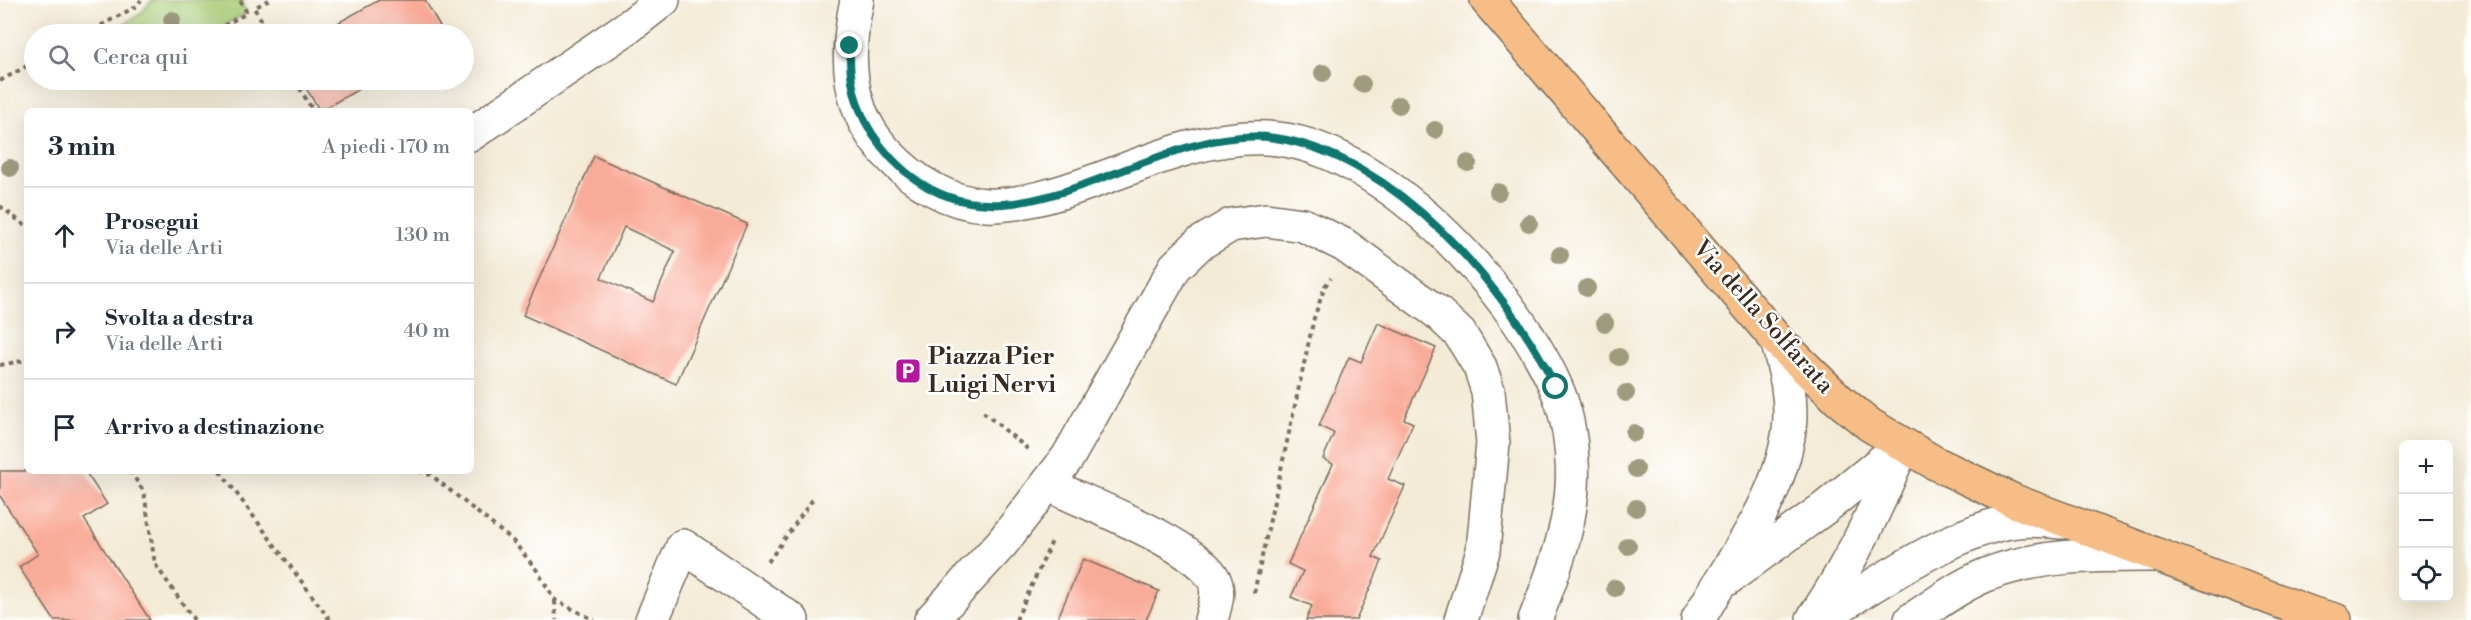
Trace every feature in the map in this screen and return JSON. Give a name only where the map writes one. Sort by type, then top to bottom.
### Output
[{"type":"main road","name":"Via della Solfarata","points":[[1487,0],[1777,339],[1839,400],[1870,424],[1902,445],[1972,482],[2062,522],[2324,618]]},
{"type":"street","points":[[474,132],[631,25],[663,0]]},
{"type":"street","points":[[858,0],[852,27],[849,68],[862,117],[871,135],[895,162],[914,178],[951,198],[984,205],[1014,204],[1062,193],[1198,145],[1230,139],[1264,138],[1298,143],[1345,160],[1368,172],[1411,204],[1465,257],[1515,315],[1546,366],[1563,408],[1572,460],[1573,485],[1569,510],[1552,574],[1535,620]]},
{"type":"street","points":[[931,620],[1059,485],[1068,457],[1175,267],[1199,244],[1231,225],[1255,220],[1279,220],[1304,225],[1329,236],[1451,324],[1474,356],[1488,391],[1493,443],[1483,550],[1461,620]]},
{"type":"street","points":[[1698,620],[1756,520],[1778,477],[1785,453],[1790,402],[1777,339]]},
{"type":"street","points":[[1716,587],[1826,507],[1902,445]]},
{"type":"street","points":[[1812,620],[1833,590],[1868,526],[1902,445]]},
{"type":"street","points":[[1059,485],[1166,540],[1199,562],[1214,577],[1217,595],[1211,620]]},
{"type":"street","points":[[1818,620],[1921,559],[1969,535],[2017,520],[2062,522]]},
{"type":"street","points":[[652,620],[683,546],[792,620]]},
{"type":"street","points":[[1911,620],[1968,583],[2013,567],[2094,555],[2156,555]]},
{"type":"path","points":[[107,24],[137,6],[141,0]]},
{"type":"path","points":[[240,0],[247,13]]},
{"type":"path","points":[[227,24],[269,0]]},
{"type":"path","points":[[255,8],[264,24]]},
{"type":"path","points":[[0,81],[24,68]]},
{"type":"path","points":[[301,90],[311,108]]},
{"type":"path","points":[[0,206],[24,225]]},
{"type":"path","points":[[1253,597],[1314,318],[1324,286],[1352,251]]},
{"type":"path","points":[[0,365],[24,361]]},
{"type":"path","points":[[982,412],[1059,485],[1016,620]]},
{"type":"path","points":[[132,474],[144,492],[155,564],[194,620]]},
{"type":"path","points":[[222,474],[330,620]]},
{"type":"path","points":[[431,474],[513,541],[536,569],[555,600],[556,620]]},
{"type":"path","points":[[748,590],[813,499]]},
{"type":"path","points":[[555,600],[594,620]]},
{"type":"green space","points":[[152,0],[245,0],[241,2],[247,13],[227,24],[124,24],[140,14]]},
{"type":"building","points":[[379,0],[425,0],[438,24],[336,24]]},
{"type":"building","points":[[307,90],[357,90],[325,108],[318,108]]},
{"type":"building","points":[[594,156],[747,224],[676,384],[523,315]],"holes":[[[624,227],[675,251],[653,302],[601,278]]]},
{"type":"building","points":[[1378,323],[1436,348],[1404,419],[1413,423],[1388,479],[1405,486],[1373,557],[1382,561],[1356,620],[1306,620],[1312,606],[1291,597],[1303,571],[1288,564],[1333,464],[1323,459],[1334,433],[1319,426],[1349,357],[1361,362]]},
{"type":"building","points":[[0,471],[24,471],[24,474],[87,474],[107,504],[84,519],[150,620],[54,620],[19,567],[38,554],[0,496]]},
{"type":"building","points":[[1083,559],[1159,591],[1146,620],[1057,620]]},
{"type":"place","name":"Piazza Pier Luigi Nervi","points":[[908,371]]},
{"type":"route","points":[[850,46],[849,68],[852,85],[862,117],[871,135],[895,162],[914,178],[951,198],[974,204],[998,206],[1014,204],[1062,193],[1165,155],[1198,145],[1230,139],[1274,138],[1322,150],[1345,160],[1368,172],[1411,204],[1465,257],[1515,315],[1535,346],[1556,387]]}]
